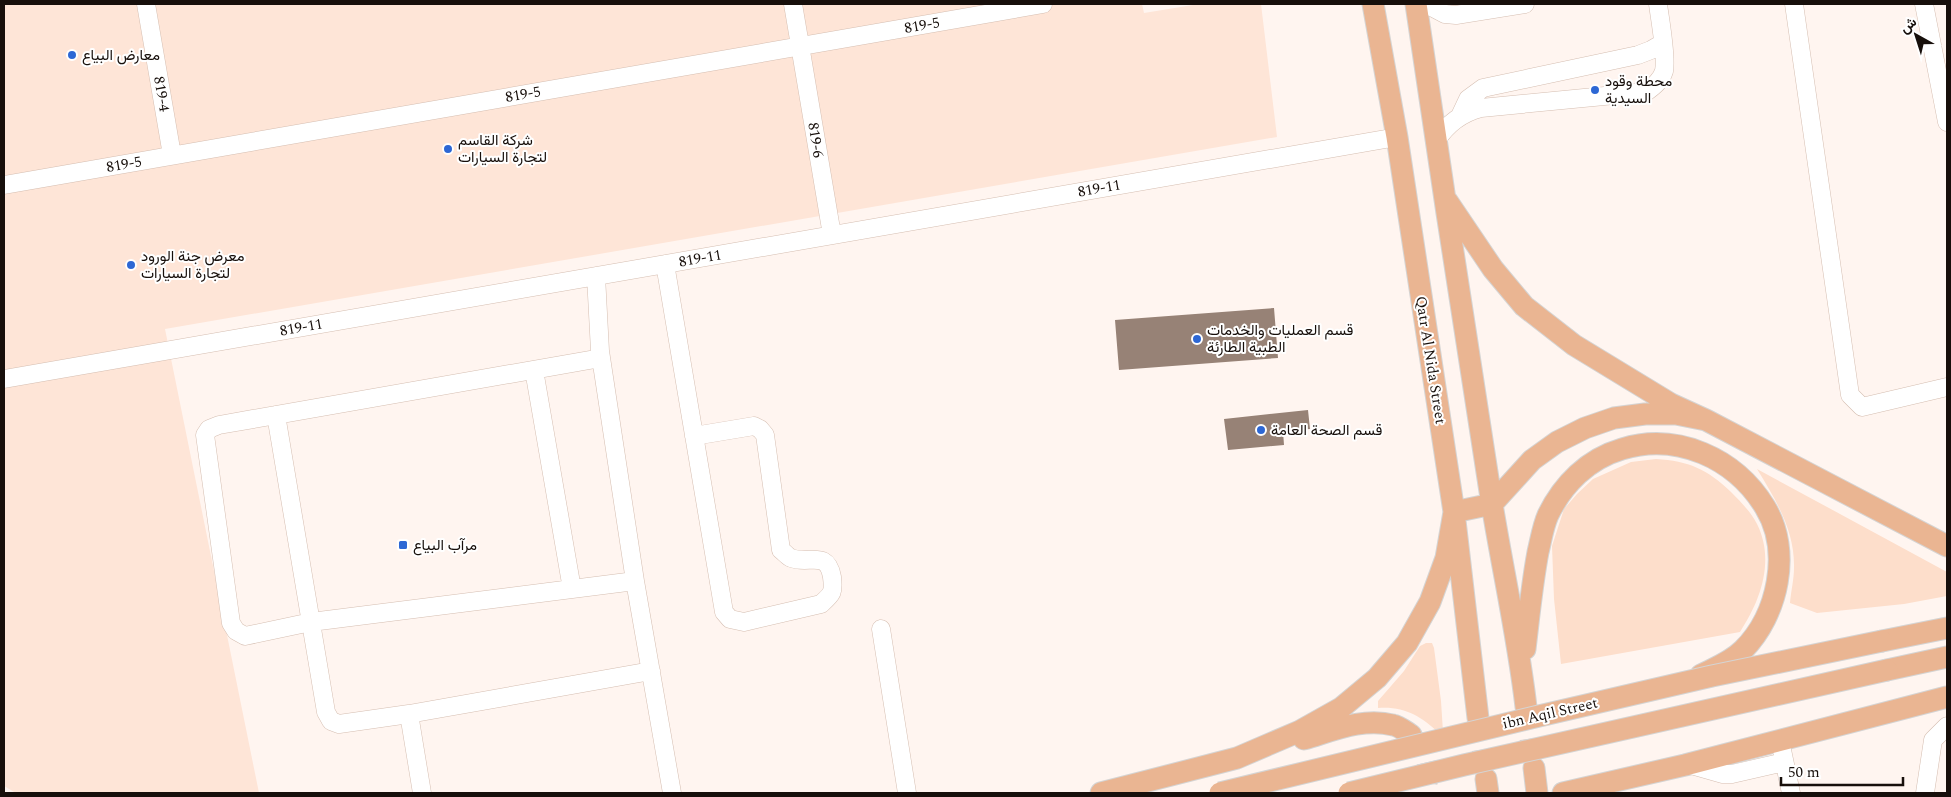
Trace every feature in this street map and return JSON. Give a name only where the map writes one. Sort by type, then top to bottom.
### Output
[{"type":"main road","name":"Qatr Al Nida Street","points":[[1373,4],[1397,137],[1454,512],[1478,718]]},
{"type":"main road","points":[[1416,4],[1443,196],[1492,504],[1522,672],[1526,707]]},
{"type":"main road","points":[[1443,196],[1494,269],[1524,306],[1574,345],[1671,404],[1706,420],[1947,546]]},
{"type":"main road","points":[[1237,758],[1300,731],[1341,708],[1377,678],[1407,642],[1430,602],[1446,558],[1454,512],[1492,504],[1532,460],[1557,442],[1585,428],[1614,418],[1645,414],[1676,414],[1706,420]]},
{"type":"main road","points":[[1522,672],[1535,567],[1547,517],[1561,492],[1581,470],[1609,453],[1636,444],[1667,443],[1702,452],[1728,466],[1765,507],[1776,537],[1778,572],[1776,592],[1767,614],[1755,634],[1742,651],[1728,661],[1688,682]]},
{"type":"main road","name":"ibn Aqil Street","points":[[1220,793],[1688,682],[1947,628]]},
{"type":"main road","points":[[1349,793],[1464,765],[1947,657]]},
{"type":"main road","points":[[1563,793],[1686,765],[1947,697]]},
{"type":"main road","points":[[1101,793],[1237,758],[1357,723],[1372,722],[1395,725],[1411,735]]},
{"type":"main road","points":[[1637,793],[1645,786],[1686,765]]},
{"type":"main road","points":[[1534,768],[1537,793]]},
{"type":"street","name":"819-4","points":[[146,4],[172,155]]},
{"type":"street","name":"819-6","points":[[794,4],[832,235]]},
{"type":"street","name":"819-5","points":[[4,184],[1043,4]]},
{"type":"street","points":[[1426,4],[1445,14],[1456,15],[1525,4]]},
{"type":"street","points":[[1436,141],[1446,127],[1460,116],[1481,108],[1646,92],[1657,83],[1664,70],[1663,42],[1658,4]]},
{"type":"street","points":[[1794,4],[1850,395],[1862,407],[1947,387]]},
{"type":"street","points":[[1924,4],[1947,122]]},
{"type":"street","points":[[1460,116],[1468,99],[1483,88],[1638,55],[1651,50],[1663,42]]},
{"type":"street","name":"819-11","points":[[4,379],[1397,137]]},
{"type":"street","points":[[665,264],[694,436],[724,612],[730,619],[744,622],[821,604],[830,596],[834,589],[830,567],[823,561],[790,558],[781,550],[765,435],[760,428],[754,426],[694,436]]},
{"type":"street","points":[[596,276],[600,354],[669,793]]},
{"type":"street","points":[[600,354],[534,370],[209,428],[204,435],[232,623],[236,631],[245,636],[311,622],[635,581]]},
{"type":"street","points":[[534,370],[572,589]]},
{"type":"street","points":[[276,415],[326,712],[330,721],[339,724],[409,714],[651,671]]},
{"type":"street","points":[[881,629],[908,793]]},
{"type":"street","points":[[409,714],[422,793]]},
{"type":"street","points":[[1925,793],[1933,740],[1947,726]]},
{"type":"street","points":[[1780,740],[1791,793]]},
{"type":"street","points":[[1686,765],[1723,774],[1732,774],[1784,762]]},
{"type":"shaded area","points":[[4,4],[1142,4],[1144,13],[1199,4],[1261,4],[1277,137],[165,329],[259,793],[16,793],[4,786]]},
{"type":"shaded area","points":[[1656,459],[1688,464],[1714,477],[1752,515],[1762,538],[1765,552],[1763,580],[1754,607],[1740,632],[1561,664],[1554,599],[1552,546],[1564,509],[1593,479],[1631,462]]},
{"type":"shaded area","points":[[1757,469],[1947,572],[1947,596],[1904,604],[1817,613],[1790,603],[1794,576],[1791,541],[1783,516]]},
{"type":"shaded area","points":[[1432,643],[1434,648],[1443,732],[1439,733],[1412,713],[1396,709],[1378,708],[1378,701],[1404,671],[1420,646]]},
{"type":"building","name":"قسم العمليات والخدمات الطبية الطارئة","points":[[1274,308],[1278,358],[1119,370],[1115,320]]},
{"type":"building","name":"قسم الصحة العامة","points":[[1308,410],[1310,429],[1283,431],[1284,445],[1228,450],[1224,419]]},
{"type":"tunnel","points":[[1526,707],[1534,768]]},
{"type":"tunnel","points":[[1478,718],[1486,777]]},
{"type":"tunnel","points":[[1411,735],[1422,749],[1427,762],[1428,776],[1425,793]]},
{"type":"place","name":"معارض البياع","points":[[72,55]]},
{"type":"place","name":"محطة وقود السيدية","points":[[1595,90]]},
{"type":"place","name":"شركة القاسم لتجارة السيارات","points":[[448,149]]},
{"type":"place","name":"معرض جنة الورود لتجارة السيارات","points":[[131,265]]},
{"type":"place","name":"قسم العمليات والخدمات الطبية الطارئة","points":[[1197,339]]},
{"type":"place","name":"قسم الصحة العامة","points":[[1261,430]]},
{"type":"place","name":"مرآب البياع","points":[[403,545]]}]
